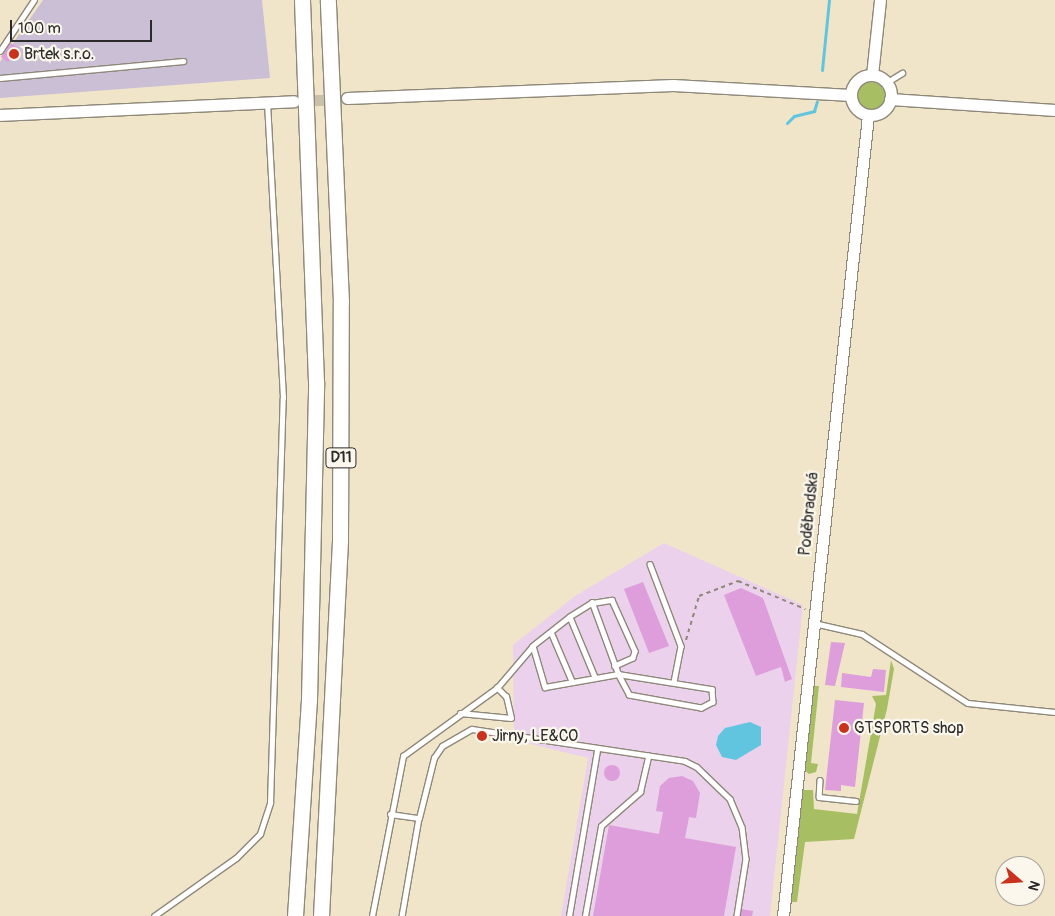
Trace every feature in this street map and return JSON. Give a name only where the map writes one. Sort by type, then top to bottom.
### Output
[{"type":"highway","name":"D11","points":[[295,916],[309,700],[316,382],[302,0]]},
{"type":"highway","name":"D11","points":[[321,916],[340,539],[341,302],[328,0]]},
{"type":"main road","points":[[872,75],[880,0]]},
{"type":"main road","points":[[872,75],[886,82],[890,99],[885,110],[868,115],[858,110],[851,95],[857,81],[872,75]]},
{"type":"main road","points":[[347,98],[673,85],[851,95]]},
{"type":"main road","points":[[890,99],[1055,110]]},
{"type":"main road","points":[[0,115],[294,101]]},
{"type":"main road","name":"Poděbradská","points":[[783,916],[868,115]]},
{"type":"lane","points":[[0,51],[34,0]]},
{"type":"lane","points":[[0,78],[183,61]]},
{"type":"lane","points":[[886,82],[902,73]]},
{"type":"lane","points":[[154,916],[254,840],[270,803],[283,398],[266,102]]},
{"type":"lane","points":[[650,564],[681,646],[674,682]]},
{"type":"lane","points":[[372,916],[390,814],[403,756],[497,688],[533,646],[570,617],[592,603],[612,600],[634,651],[633,658],[615,666]]},
{"type":"lane","points":[[533,646],[546,687],[618,674],[712,689],[713,702],[701,708],[629,696],[618,674],[592,603]]},
{"type":"lane","points":[[570,617],[595,677]]},
{"type":"lane","points":[[814,623],[862,634],[968,703],[1055,712]]},
{"type":"lane","points":[[551,632],[572,681]]},
{"type":"lane","points":[[460,714],[511,718],[506,696],[497,688]]},
{"type":"lane","points":[[402,916],[419,818],[434,758],[462,732],[472,729],[597,751],[648,756],[698,767],[730,799],[742,827],[746,859],[737,916]]},
{"type":"lane","points":[[569,916],[597,751]]},
{"type":"lane","points":[[585,916],[601,826],[640,792],[648,756]]},
{"type":"lane","points":[[820,780],[819,797],[856,801]]},
{"type":"lane","points":[[390,814],[419,818]]},
{"type":"path","points":[[681,646],[688,637],[699,596],[738,581],[803,605],[814,623]]},
{"type":"shaded area","points":[[43,0],[262,0],[270,78],[0,98],[0,62]]},
{"type":"shaded area","points":[[664,543],[803,605],[770,916],[561,916],[588,758],[514,740],[513,645],[575,596]]},
{"type":"green space","points":[[871,82],[881,86],[885,96],[881,106],[871,110],[861,106],[857,96],[861,86]]},
{"type":"green space","points":[[891,660],[894,669],[887,709],[854,839],[805,842],[797,902],[790,902],[801,790],[813,790],[814,809],[857,814],[876,704],[872,696],[886,695]]},
{"type":"green space","points":[[812,686],[819,686],[811,763],[818,764],[816,772],[809,774],[804,770]]},
{"type":"water","points":[[750,722],[761,727],[761,745],[736,760],[722,757],[716,745],[718,736],[725,728]]},
{"type":"building","points":[[11,43],[19,48],[8,62],[1,57]]},
{"type":"building","points":[[643,582],[669,646],[649,653],[624,589]]},
{"type":"building","points":[[741,588],[763,598],[792,679],[785,682],[781,667],[756,676],[724,595]]},
{"type":"building","points":[[831,642],[845,643],[835,686],[825,685]]},
{"type":"building","points":[[873,669],[886,670],[884,692],[841,687],[842,673],[871,677]]},
{"type":"building","points":[[835,700],[864,703],[855,787],[841,785],[841,791],[825,790]]},
{"type":"building","points":[[612,765],[620,773],[612,781],[604,773]]},
{"type":"building","points":[[682,776],[693,781],[700,793],[696,818],[689,817],[685,838],[736,847],[724,916],[593,916],[609,825],[659,834],[663,812],[656,811],[660,786],[669,778]]},
{"type":"building","points":[[741,909],[753,911],[752,916],[740,916]]},
{"type":"waterway","points":[[822,70],[829,0]]},
{"type":"waterway","points":[[787,123],[794,116],[814,111],[817,101]]},
{"type":"tunnel","points":[[298,101],[340,99]]},
{"type":"place","name":"Brtek s.r.o.","points":[[14,54]]},
{"type":"place","name":"GTSPORTS shop","points":[[844,728]]},
{"type":"place","name":"Jirny, LE&CO","points":[[482,736]]}]
